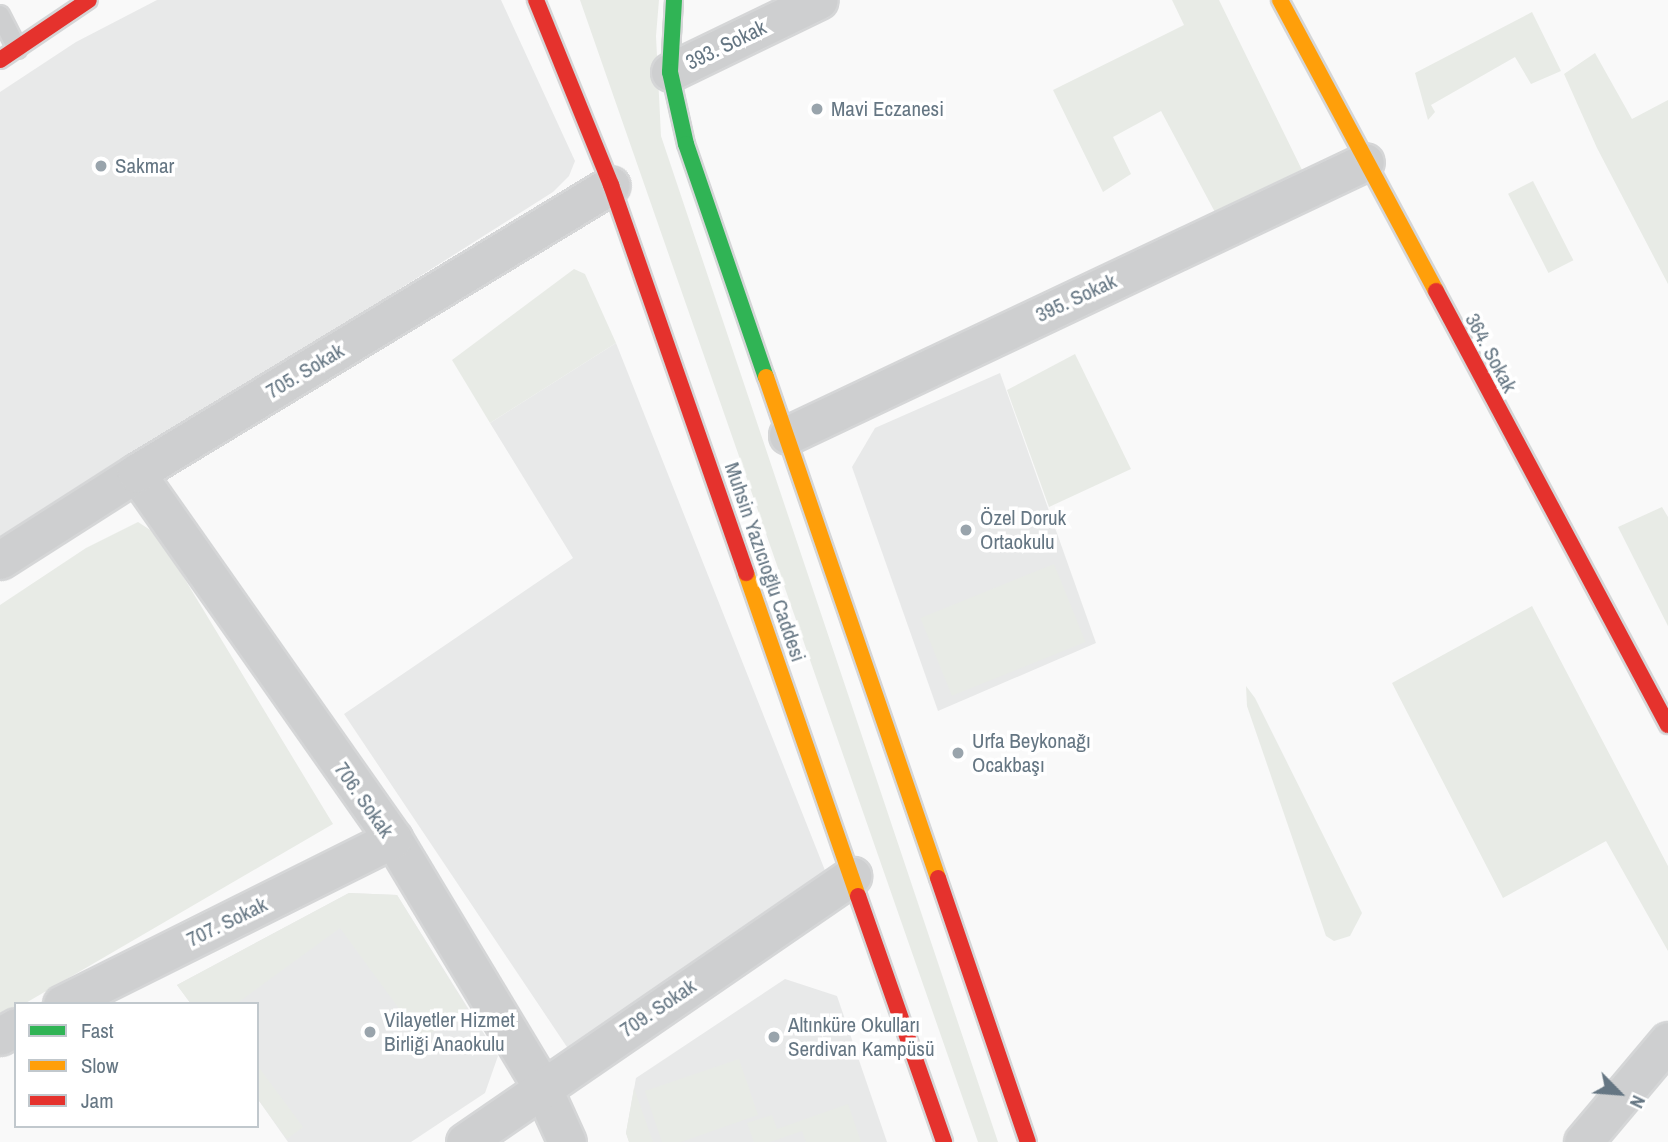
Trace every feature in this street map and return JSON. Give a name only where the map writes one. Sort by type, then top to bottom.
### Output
[{"type":"main road","points":[[0,60],[89,0]]},
{"type":"main road","name":"Muhsin Yazıcıoğlu Caddesi","points":[[536,0],[611,185],[944,1142]]},
{"type":"main road","points":[[674,0],[670,72],[686,144],[788,435],[1028,1142]]},
{"type":"main road","name":"364. Sokak","points":[[1280,0],[1668,725]]},
{"type":"street","name":"393. Sokak","points":[[670,72],[819,0]]},
{"type":"street","name":"395. Sokak","points":[[788,435],[1365,162]]},
{"type":"street","name":"705. Sokak","points":[[0,560],[136,473],[611,185]]},
{"type":"street","name":"706. Sokak","points":[[136,473],[393,839],[542,1087],[567,1142]]},
{"type":"street","name":"707. Sokak","points":[[66,1002],[393,839]]},
{"type":"street","name":"709. Sokak","points":[[465,1142],[852,876]]},
{"type":"street","points":[[1583,1142],[1657,1079],[1668,1041]]},
{"type":"lane","points":[[0,15],[16,49]]},
{"type":"shaded area","points":[[157,0],[501,0],[575,161],[569,176],[553,192],[0,542],[0,92],[76,42]]},
{"type":"shaded area","points":[[580,0],[659,0],[656,36],[661,136],[998,1142],[978,1142]]},
{"type":"shaded area","points":[[1172,0],[1219,0],[1303,172],[1217,216],[1161,111],[1113,137],[1131,174],[1103,192],[1053,90],[1184,25]]},
{"type":"shaded area","points":[[1532,12],[1561,71],[1531,84],[1515,57],[1431,105],[1435,112],[1428,120],[1415,73]]},
{"type":"shaded area","points":[[1595,53],[1632,119],[1668,100],[1668,284],[1597,148],[1564,74]]},
{"type":"shaded area","points":[[1533,181],[1573,260],[1548,273],[1508,194]]},
{"type":"shaded area","points":[[574,269],[585,274],[616,343],[490,423],[452,360]]},
{"type":"shaded area","points":[[616,343],[828,878],[571,1053],[344,714],[573,558],[490,423]]},
{"type":"shaded area","points":[[1075,354],[1131,469],[1049,507],[1007,390]]},
{"type":"shaded area","name":"Özel Doruk Ortaokulu","points":[[1000,373],[1096,643],[938,711],[852,467],[875,428]]},
{"type":"shaded area","points":[[1662,507],[1668,517],[1668,626],[1618,527]]},
{"type":"shaded area","points":[[138,522],[158,535],[333,824],[27,1002],[14,1002],[14,1009],[0,1018],[0,605],[86,548]]},
{"type":"shaded area","points":[[1054,564],[1085,642],[952,696],[920,618]]},
{"type":"shaded area","points":[[1532,606],[1668,866],[1668,951],[1606,841],[1503,898],[1392,683]]},
{"type":"shaded area","points":[[1246,686],[1255,698],[1362,913],[1350,936],[1334,941],[1326,936],[1247,706]]},
{"type":"shaded area","name":"Vilayetler Hizmet Birliği Anaokulu","points":[[349,893],[397,895],[498,1056],[485,1093],[411,1142],[288,1142],[259,1101],[259,1002],[190,1002],[177,985]]},
{"type":"shaded area","points":[[349,893],[397,895],[467,1008],[422,1040],[340,928],[239,1002],[190,1002],[177,985]]},
{"type":"shaded area","name":"Altınküre Okulları Serdivan Kampüsü","points":[[785,979],[837,996],[887,1142],[629,1142],[626,1133],[636,1078]]},
{"type":"shaded area","points":[[739,1059],[758,1115],[681,1142],[662,1142],[645,1091]]},
{"type":"shaded area","points":[[259,1068],[303,1127],[287,1139],[259,1101]]},
{"type":"shaded area","points":[[634,1088],[653,1142],[629,1142],[626,1133]]},
{"type":"shaded area","points":[[848,1104],[861,1142],[806,1142],[802,1131],[770,1142],[754,1142],[747,1123],[772,1115],[777,1129]]},
{"type":"traffic: fast","points":[[674,0],[670,72],[686,144],[766,377]]},
{"type":"traffic: slow","points":[[1280,0],[1436,291]]},
{"type":"traffic: slow","points":[[766,377],[938,878]]},
{"type":"traffic: slow","points":[[746,573],[858,896]]},
{"type":"traffic: jam","points":[[0,60],[89,0]]},
{"type":"traffic: jam","points":[[536,0],[611,185],[746,573]]},
{"type":"traffic: jam","points":[[1436,291],[1668,725]]},
{"type":"traffic: jam","points":[[938,878],[1028,1142]]},
{"type":"traffic: jam","points":[[858,896],[944,1142]]},
{"type":"place","name":"Mavi Eczanesi","points":[[817,109]]},
{"type":"place","name":"Sakmar","points":[[101,166]]},
{"type":"place","name":"Özel Doruk Ortaokulu","points":[[966,530]]},
{"type":"place","name":"Urfa Beykonağı Ocakbaşı","points":[[958,753]]},
{"type":"place","name":"Vilayetler Hizmet Birliği Anaokulu","points":[[370,1032]]},
{"type":"place","name":"Altınküre Okulları Serdivan Kampüsü","points":[[774,1037]]}]
